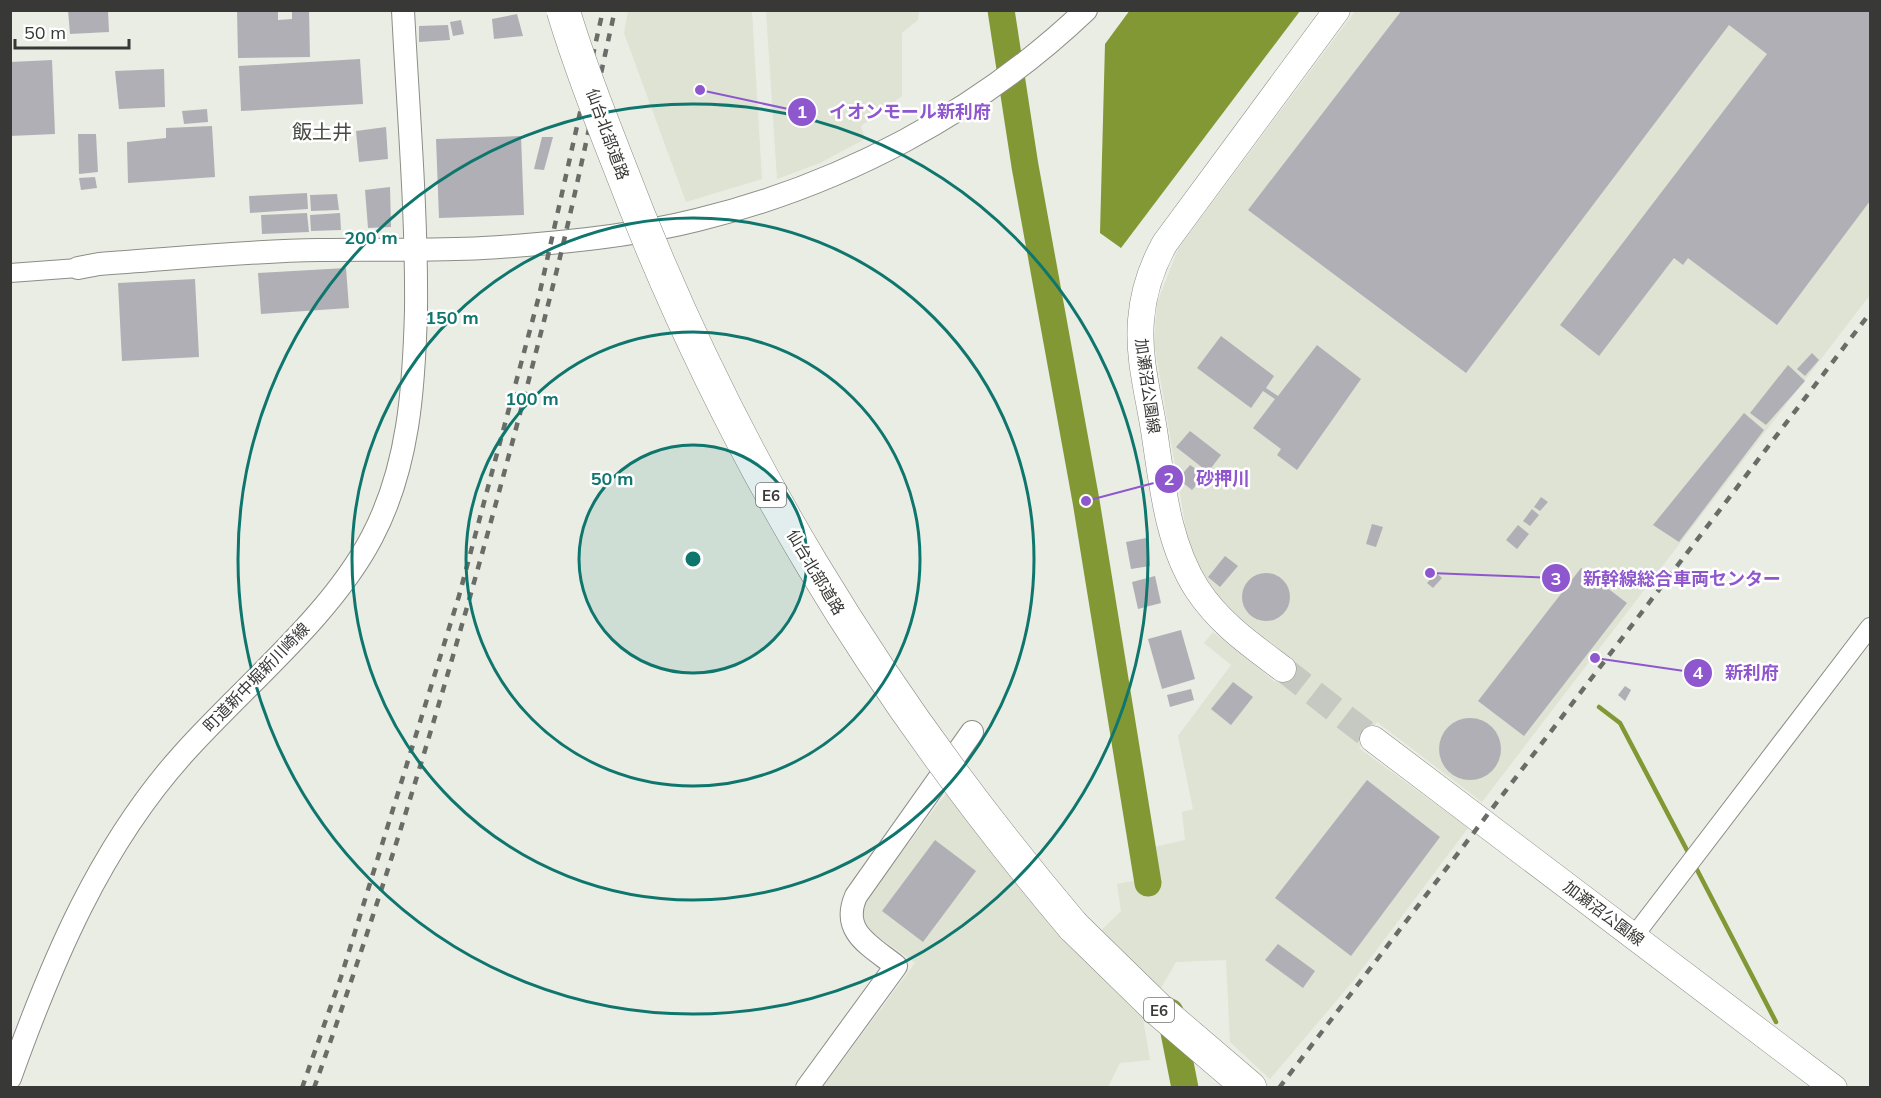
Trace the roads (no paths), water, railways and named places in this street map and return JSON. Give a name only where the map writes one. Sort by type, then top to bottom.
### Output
[{"type":"highway","name":"仙台北部道路","points":[[563,10],[654,259],[725,412],[834,603],[923,736],[1025,869],[1155,1020],[1222,1088]]},
{"type":"highway","name":"仙台北部道路","points":[[1073,926],[1160,1011],[1250,1088]]},
{"type":"main road","name":"加瀬沼公園線","points":[[1282,669],[1219,619],[1196,588],[1180,557],[1167,509],[1141,356],[1141,320],[1148,283],[1165,243],[1337,10]]},
{"type":"main road","name":"加瀬沼公園線","points":[[1373,739],[1834,1088]]},
{"type":"street","name":"町道新中堀新川崎線","points":[[10,1078],[58,955],[86,896],[134,816],[182,754],[317,614],[372,537],[392,489],[407,432],[415,371],[417,250],[403,10]]},
{"type":"street","points":[[10,273],[78,268],[99,264],[318,250],[417,250],[542,243],[696,220],[770,200],[847,170],[905,141],[965,106],[1037,55],[1086,10]]},
{"type":"street","points":[[1634,936],[1870,627]]},
{"type":"street","points":[[807,1088],[896,966],[861,939],[851,923],[850,910],[856,896],[972,732]]},
{"type":"waterway","points":[[1001,10],[1025,166],[1086,501],[1148,883]]},
{"type":"waterway","points":[[1599,707],[1620,723],[1690,856]]},
{"type":"waterway","points":[[1694,864],[1776,1022]]},
{"type":"waterway","points":[[1170,1012],[1185,1088]]},
{"type":"tunnel","points":[[1283,669],[1373,739]]},
{"type":"railway","points":[[302,1088],[341,977],[459,596],[539,296],[603,10]]},
{"type":"railway","points":[[314,1088],[411,795],[497,499],[558,265],[615,10]]},
{"type":"railway","points":[[1279,1088],[1870,313]]},
{"type":"place","name":"イオンモール新利府","points":[[700,90]]},
{"type":"place","name":"砂押川","points":[[1086,501]]},
{"type":"place","name":"新幹線総合車両センター","points":[[1430,573]]},
{"type":"place","name":"新利府","points":[[1595,658]]},
{"type":"district","name":"飯土井","points":[[322,131]]}]
